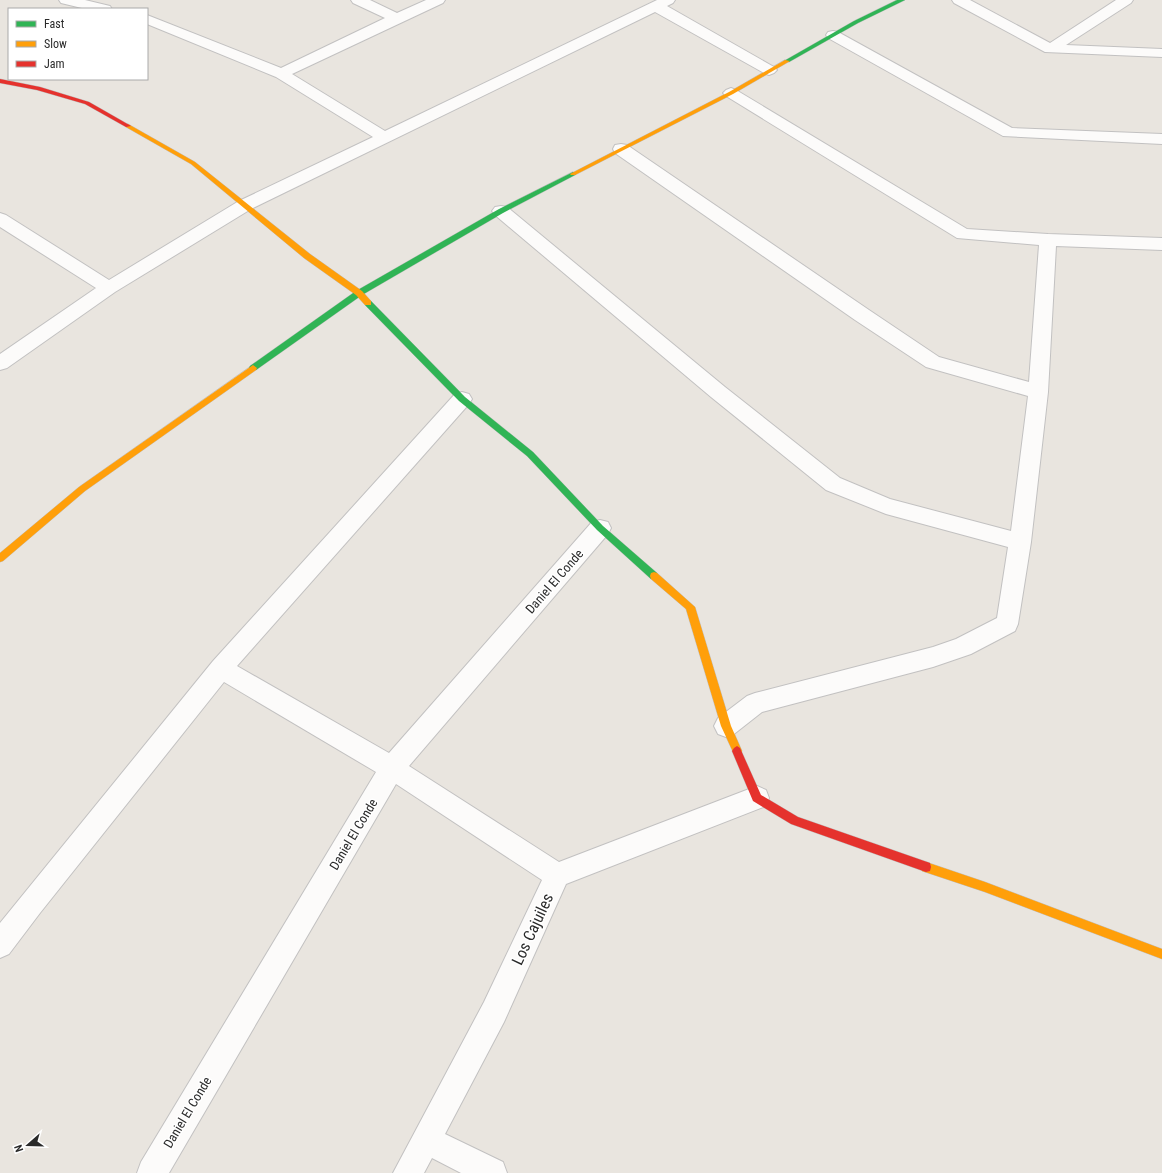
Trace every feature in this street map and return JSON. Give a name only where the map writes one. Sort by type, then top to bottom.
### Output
[{"type":"street","points":[[66,0],[101,8]]},
{"type":"street","points":[[358,0],[397,18]]},
{"type":"street","points":[[281,74],[438,0]]},
{"type":"street","points":[[0,558],[82,489],[359,293],[502,211],[731,93],[769,70],[833,35],[902,0]]},
{"type":"street","points":[[958,0],[1050,49],[1162,54]]},
{"type":"street","points":[[1050,49],[1126,0]]},
{"type":"street","points":[[0,363],[109,288],[245,205],[662,3],[769,70]]},
{"type":"street","points":[[148,19],[281,74],[384,137]]},
{"type":"street","points":[[833,35],[1009,133],[1162,139]]},
{"type":"street","points":[[0,82],[38,88],[87,103],[193,164],[307,256],[359,293],[462,399],[530,454],[600,528],[690,607],[726,726],[757,798],[795,821],[984,887],[1162,954]]},
{"type":"street","points":[[731,93],[963,234],[1048,240],[1162,244]]},
{"type":"street","points":[[621,149],[862,315],[934,362],[1038,392]]},
{"type":"street","points":[[502,211],[718,392],[833,484],[886,506],[1020,542]]},
{"type":"street","points":[[0,219],[109,288]]},
{"type":"street","points":[[726,726],[755,703],[933,657],[963,647],[1007,624],[1020,542],[1038,392],[1048,240]]},
{"type":"street","points":[[0,945],[222,668],[462,399]]},
{"type":"street","name":"Daniel El Conde","points":[[152,1173],[392,768],[600,528]]},
{"type":"street","points":[[222,668],[392,768],[557,875],[757,798]]},
{"type":"street","name":"Los Cajuiles","points":[[408,1173],[494,1012],[557,875]]},
{"type":"street","points":[[426,1140],[492,1173]]},
{"type":"traffic: fast","points":[[787,61],[856,22],[902,0]]},
{"type":"traffic: fast","points":[[253,368],[359,293],[501,211],[573,174]]},
{"type":"traffic: fast","points":[[368,303],[462,399],[530,454],[600,528],[654,576]]},
{"type":"traffic: slow","points":[[573,174],[731,93],[787,61]]},
{"type":"traffic: slow","points":[[128,126],[193,163],[307,256],[359,293],[368,303]]},
{"type":"traffic: slow","points":[[0,558],[82,489],[253,368]]},
{"type":"traffic: slow","points":[[654,576],[690,607],[726,726],[737,751]]},
{"type":"traffic: slow","points":[[926,867],[985,887],[1162,954]]},
{"type":"traffic: jam","points":[[0,81],[38,88],[87,103],[128,126]]},
{"type":"traffic: jam","points":[[737,751],[757,798],[795,821],[926,867]]}]
